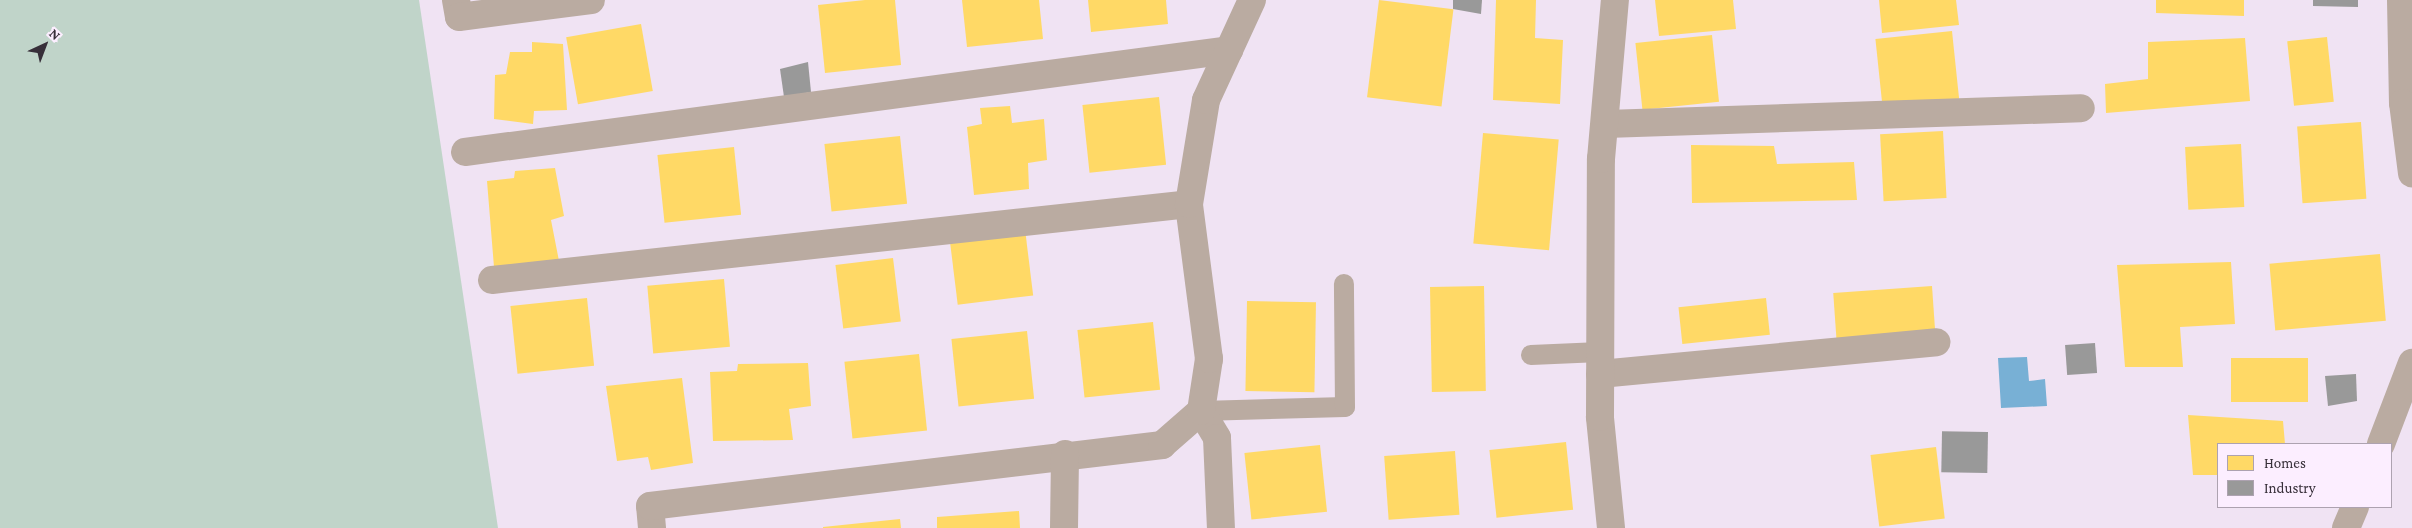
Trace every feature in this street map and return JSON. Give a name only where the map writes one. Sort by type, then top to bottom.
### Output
[{"type":"street","points":[[456,0],[459,17],[591,0]]},
{"type":"street","points":[[1221,528],[1217,438],[1201,411],[1209,359],[1189,204],[1206,100],[1252,0]]},
{"type":"street","points":[[1611,528],[1600,417],[1601,159],[1606,124],[1616,0]]},
{"type":"street","points":[[2401,0],[2403,104],[2412,173]]},
{"type":"street","points":[[465,152],[1229,50]]},
{"type":"street","points":[[1606,124],[2081,108]]},
{"type":"street","points":[[492,280],[1189,204]]},
{"type":"street","points":[[1600,363],[1936,342]]},
{"type":"street","points":[[2381,443],[2412,363]]},
{"type":"street","points":[[652,528],[650,506],[1065,454],[1162,445],[1201,411]]},
{"type":"street","points":[[1064,528],[1065,454]]},
{"type":"street","points":[[2346,528],[2355,508]]},
{"type":"lane","points":[[1201,411],[1345,407],[1344,284]]},
{"type":"lane","points":[[1531,355],[1600,363]]},
{"type":"green space","points":[[0,0],[419,0],[498,528],[0,528]]},
{"type":"water","points":[[2027,357],[2029,381],[2045,379],[2047,406],[2001,408],[1998,358]]},
{"type":"building: Homes","points":[[865,0],[895,0],[901,65],[825,73],[818,5]]},
{"type":"building: Homes","points":[[962,0],[1039,0],[1043,39],[967,47]]},
{"type":"building: Homes","points":[[1088,0],[1166,0],[1168,24],[1091,32]]},
{"type":"building: Homes","points":[[1379,0],[1453,9],[1441,106],[1367,97]]},
{"type":"building: Homes","points":[[1496,0],[1536,0],[1535,38],[1563,40],[1560,104],[1493,100]]},
{"type":"building: Homes","points":[[1655,0],[1733,0],[1736,29],[1659,36]]},
{"type":"building: Homes","points":[[1879,0],[1956,0],[1959,25],[1882,33]]},
{"type":"building: Homes","points":[[2156,0],[2244,0],[2244,16],[2156,13]]},
{"type":"building: Homes","points":[[641,24],[653,91],[578,104],[566,37]]},
{"type":"building: Homes","points":[[1952,31],[1959,99],[1883,107],[1875,39]]},
{"type":"building: Homes","points":[[1712,35],[1719,102],[1642,110],[1635,43]]},
{"type":"building: Homes","points":[[2327,37],[2334,102],[2294,106],[2287,41]]},
{"type":"building: Homes","points":[[2245,38],[2250,101],[2106,113],[2105,84],[2148,79],[2148,42]]},
{"type":"building: Homes","points":[[532,42],[563,44],[567,110],[534,111],[533,124],[494,119],[495,75],[506,74],[510,52],[532,52]]},
{"type":"building: Homes","points":[[1159,97],[1166,165],[1090,173],[1082,105]]},
{"type":"building: Homes","points":[[1010,106],[1012,123],[1044,119],[1047,160],[1028,163],[1029,189],[974,195],[967,127],[982,124],[980,108]]},
{"type":"building: Homes","points":[[2361,122],[2366,199],[2303,203],[2297,126]]},
{"type":"building: Homes","points":[[1943,131],[1947,198],[1884,201],[1880,134]]},
{"type":"building: Homes","points":[[1483,133],[1559,140],[1549,250],[1473,244]]},
{"type":"building: Homes","points":[[900,136],[907,204],[832,212],[824,144]]},
{"type":"building: Homes","points":[[2241,144],[2244,207],[2188,210],[2185,147]]},
{"type":"building: Homes","points":[[1691,145],[1774,146],[1777,164],[1854,162],[1857,200],[1692,203]]},
{"type":"building: Homes","points":[[734,147],[741,215],[665,223],[657,155]]},
{"type":"building: Homes","points":[[555,168],[564,216],[551,220],[559,261],[494,267],[487,181],[514,178],[515,171]]},
{"type":"building: Homes","points":[[1025,229],[1033,296],[958,305],[950,238]]},
{"type":"building: Homes","points":[[2380,254],[2386,321],[2275,330],[2269,264]]},
{"type":"building: Homes","points":[[893,258],[901,322],[843,329],[835,265]]},
{"type":"building: Homes","points":[[2231,262],[2235,324],[2180,327],[2183,367],[2125,367],[2117,265]]},
{"type":"building: Homes","points":[[724,279],[730,347],[653,353],[647,286]]},
{"type":"building: Homes","points":[[1484,286],[1486,391],[1432,392],[1430,287]]},
{"type":"building: Homes","points":[[1932,286],[1935,334],[1837,341],[1833,293]]},
{"type":"building: Homes","points":[[587,298],[594,366],[518,374],[510,306]]},
{"type":"building: Homes","points":[[1766,298],[1770,335],[1682,344],[1678,307]]},
{"type":"building: Homes","points":[[1247,301],[1316,302],[1314,392],[1245,391]]},
{"type":"building: Homes","points":[[1153,322],[1160,390],[1085,398],[1077,330]]},
{"type":"building: Homes","points":[[1027,331],[1034,399],[959,407],[951,339]]},
{"type":"building: Homes","points":[[919,354],[927,431],[852,438],[844,362]]},
{"type":"building: Homes","points":[[2231,358],[2308,358],[2308,402],[2231,402]]},
{"type":"building: Homes","points":[[808,363],[811,406],[789,409],[793,440],[713,441],[710,372],[737,371],[738,364]]},
{"type":"building: Homes","points":[[682,378],[693,463],[651,470],[648,457],[617,461],[606,386]]},
{"type":"building: Homes","points":[[2188,415],[2283,421],[2285,443],[2217,443],[2217,475],[2193,475]]},
{"type":"building: Homes","points":[[1566,442],[1573,510],[1497,518],[1489,450]]},
{"type":"building: Homes","points":[[1320,445],[1327,512],[1251,520],[1244,453]]},
{"type":"building: Homes","points":[[1936,447],[1945,518],[1879,527],[1870,455]]},
{"type":"building: Homes","points":[[1455,451],[1459,515],[1389,520],[1384,456]]},
{"type":"building: Homes","points":[[1019,511],[1020,528],[937,528],[937,517]]},
{"type":"building: Homes","points":[[900,519],[901,528],[823,528],[823,527]]},
{"type":"building: Industry","points":[[1453,0],[1482,0],[1481,14],[1453,9]]},
{"type":"building: Industry","points":[[2313,0],[2358,0],[2358,7],[2313,6]]},
{"type":"building: Industry","points":[[808,62],[811,92],[784,97],[780,69]]},
{"type":"building: Industry","points":[[2095,343],[2097,373],[2067,375],[2065,345]]},
{"type":"building: Industry","points":[[2356,374],[2357,401],[2328,406],[2325,376]]},
{"type":"building: Industry","points":[[1942,431],[1988,432],[1987,473],[1941,472]]}]
